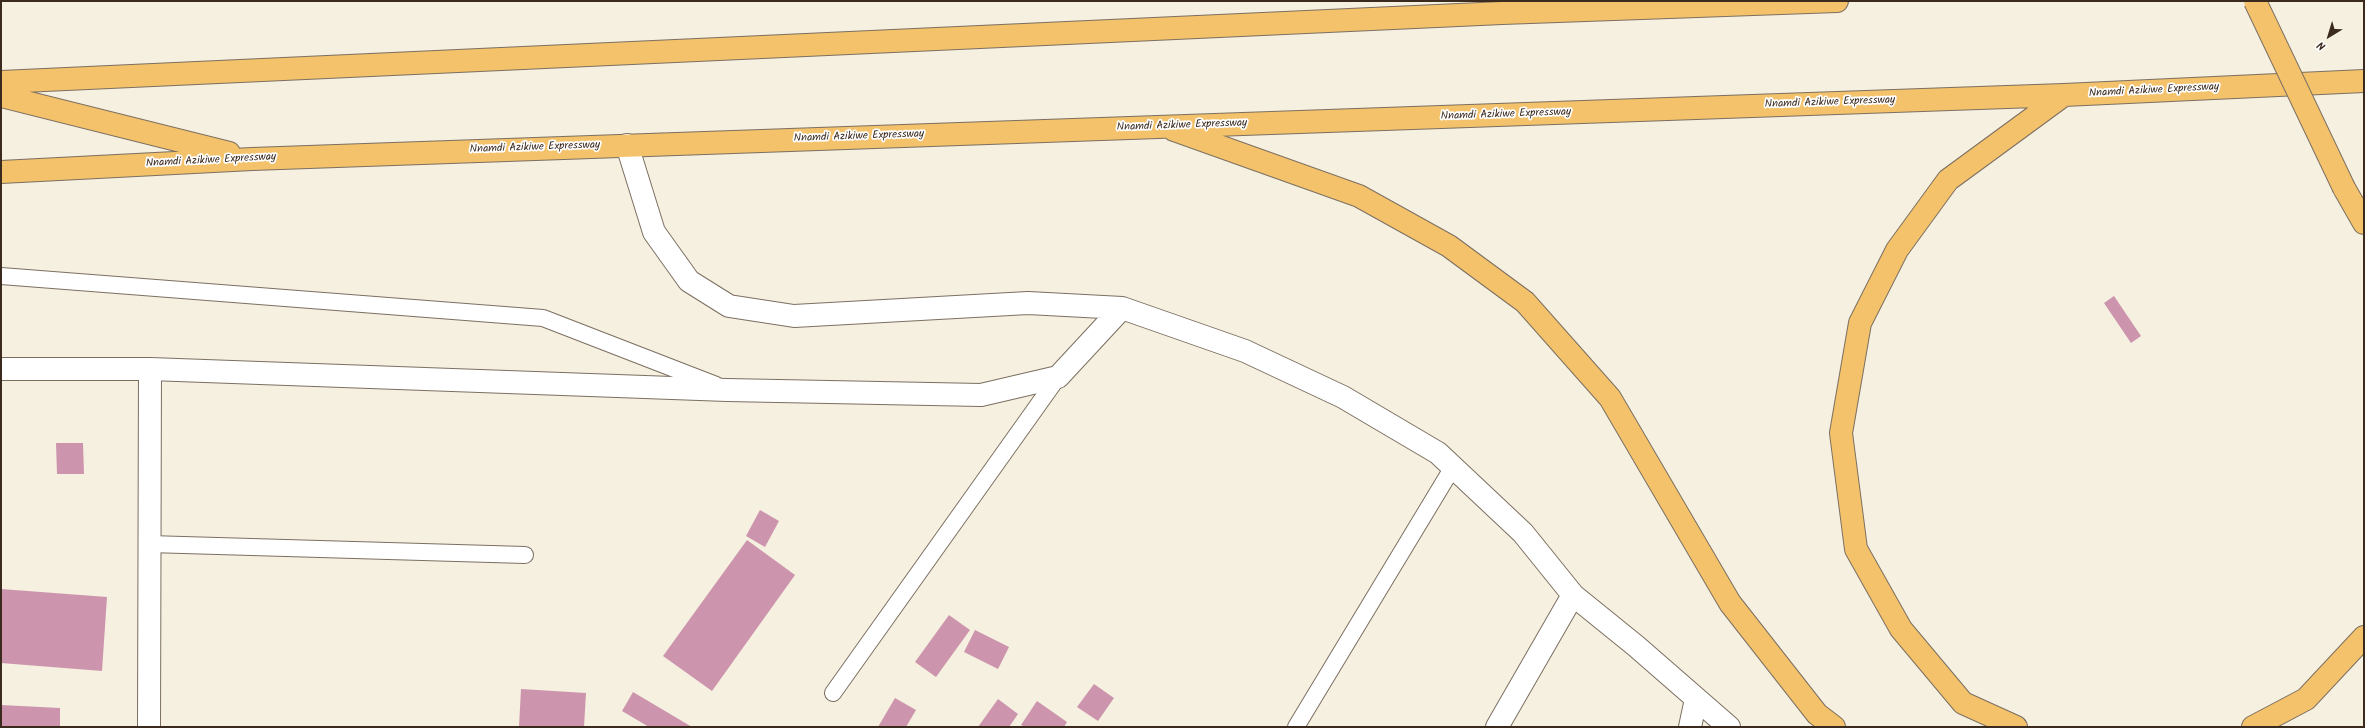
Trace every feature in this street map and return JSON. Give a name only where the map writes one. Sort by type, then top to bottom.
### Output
[{"type":"highway","points":[[1,82],[1494,14],[1837,1]]},
{"type":"highway","points":[[2255,1],[2344,188],[2364,223]]},
{"type":"highway","name":"Nnamdi Azikiwe Expressway","points":[[1,172],[252,158],[2064,95],[2364,81]]},
{"type":"highway","points":[[2016,727],[1963,703],[1901,629],[1856,549],[1841,433],[1860,323],[1897,250],[1948,180],[2064,95]]},
{"type":"highway","points":[[1,96],[252,158]]},
{"type":"highway","points":[[1164,127],[1358,196],[1449,246],[1525,302],[1610,398],[1730,604],[1818,714],[1834,727]]},
{"type":"highway","points":[[2253,727],[2306,699],[2364,637]]},
{"type":"street","points":[[627,145],[654,232],[689,281],[729,306],[794,316],[1028,303],[1122,308],[1252,354],[1343,398],[1438,453],[1523,533],[1573,595],[1729,727]]},
{"type":"street","points":[[1,369],[150,369],[727,390],[981,394],[1058,377],[1122,308]]},
{"type":"street","points":[[149,727],[150,369]]},
{"type":"street","points":[[1497,727],[1573,595]]},
{"type":"street","points":[[1690,727],[1696,699]]},
{"type":"lane","points":[[1,276],[543,318],[727,390]]},
{"type":"lane","points":[[833,693],[1058,377]]},
{"type":"lane","points":[[1296,727],[1453,467]]},
{"type":"lane","points":[[149,544],[526,555]]},
{"type":"building","points":[[2114,296],[2141,336],[2131,343],[2104,303]]},
{"type":"building","points":[[56,443],[83,443],[84,474],[57,474]]},
{"type":"building","points":[[760,510],[779,521],[765,547],[746,536]]},
{"type":"building","points":[[747,540],[795,575],[712,691],[663,656]]},
{"type":"building","points":[[1,589],[107,597],[102,671],[1,663]]},
{"type":"building","points":[[949,615],[970,630],[936,677],[915,662]]},
{"type":"building","points":[[975,630],[1009,647],[998,669],[964,652]]},
{"type":"building","points":[[1094,684],[1114,698],[1098,721],[1077,707]]},
{"type":"building","points":[[521,689],[586,693],[584,727],[519,727]]},
{"type":"building","points":[[633,692],[692,727],[649,727],[622,711]]},
{"type":"building","points":[[895,698],[916,710],[906,727],[878,727]]},
{"type":"building","points":[[998,699],[1018,714],[1009,727],[978,727]]},
{"type":"building","points":[[1037,701],[1067,722],[1064,727],[1025,727],[1021,725]]},
{"type":"building","points":[[1,705],[60,708],[60,727],[1,727]]}]
